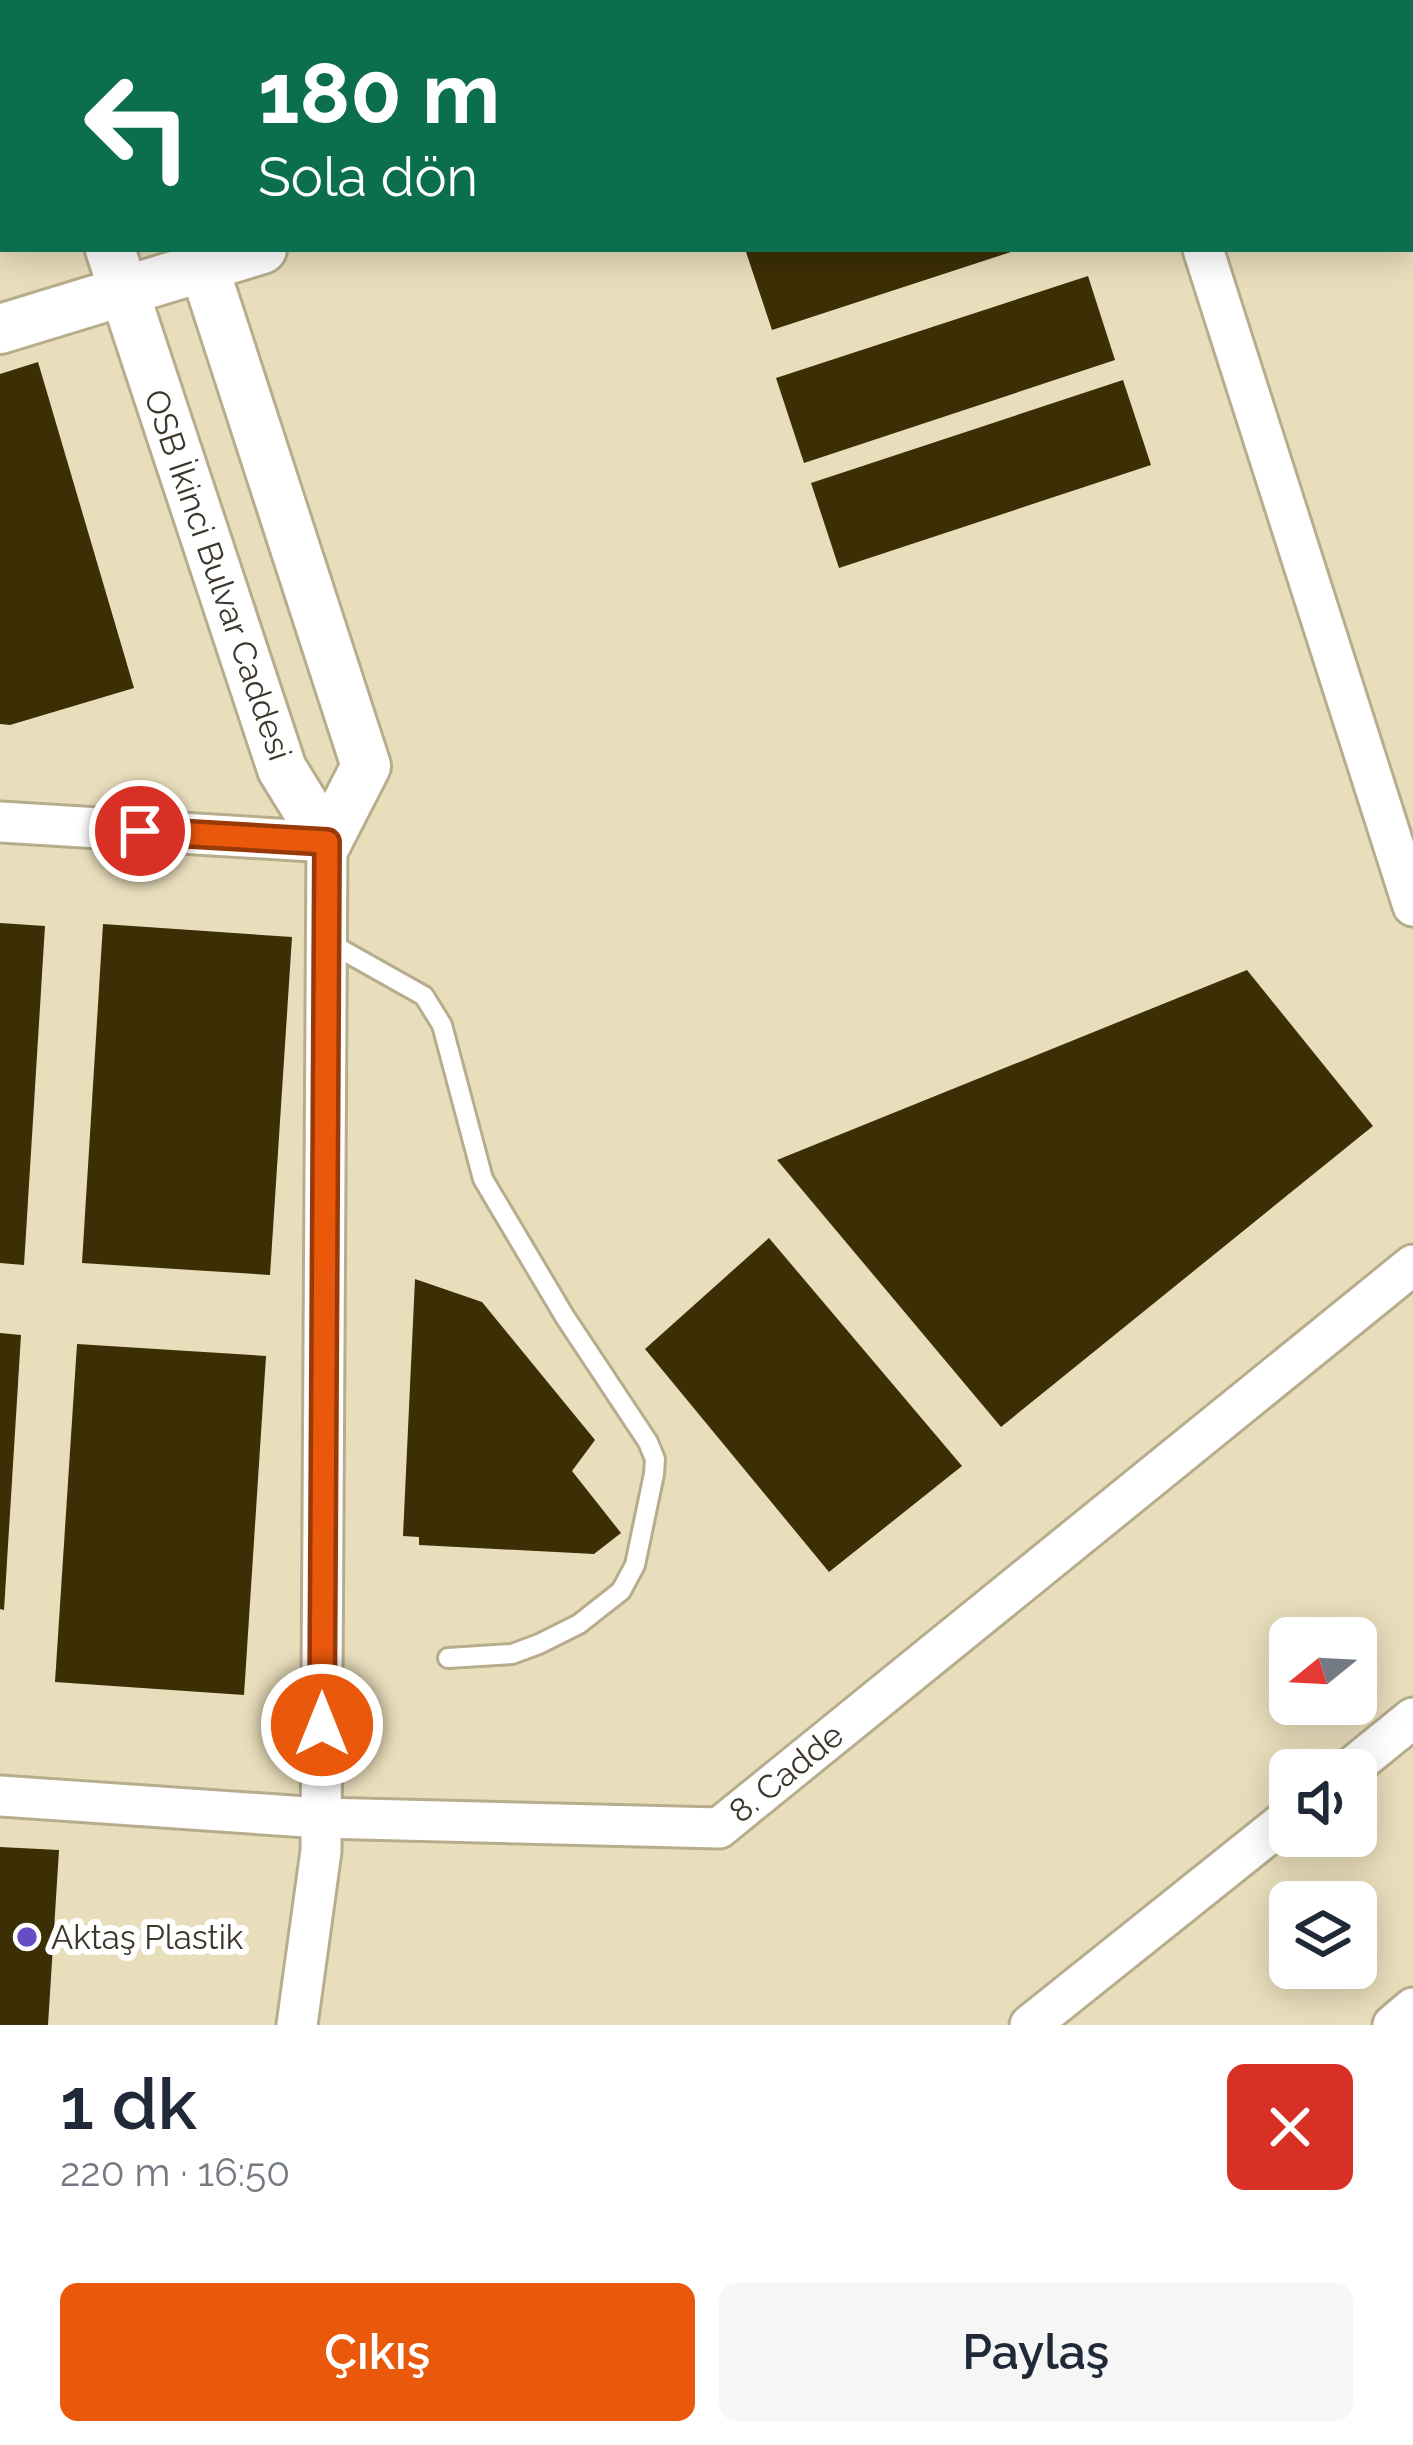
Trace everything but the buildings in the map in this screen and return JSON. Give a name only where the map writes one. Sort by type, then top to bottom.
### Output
[{"type":"street","points":[[0,329],[116,271],[241,252]]},
{"type":"street","points":[[1204,252],[1413,906]]},
{"type":"street","points":[[200,258],[366,766],[327,842],[321,1851],[297,2025]]},
{"type":"street","name":"OSB İkinci Bulvar Caddesi","points":[[116,271],[282,769],[327,842]]},
{"type":"street","points":[[0,822],[327,842]]},
{"type":"street","name":"8. Cadde","points":[[0,1796],[321,1818],[719,1828],[1413,1265]]},
{"type":"street","points":[[1374,1749],[1413,1718]]},
{"type":"street","points":[[1030,2025],[1269,1834]]},
{"type":"street","points":[[1393,2025],[1413,2008]]},
{"type":"lane","points":[[326,941],[424,996],[442,1025],[483,1179],[655,1460],[634,1565],[620,1591],[579,1624],[539,1644],[512,1654],[448,1658]]},
{"type":"place","name":"Aktaş Plastik","points":[[27,1937]]},
{"type":"route","points":[[140,831],[327,842],[322,1725]]}]
